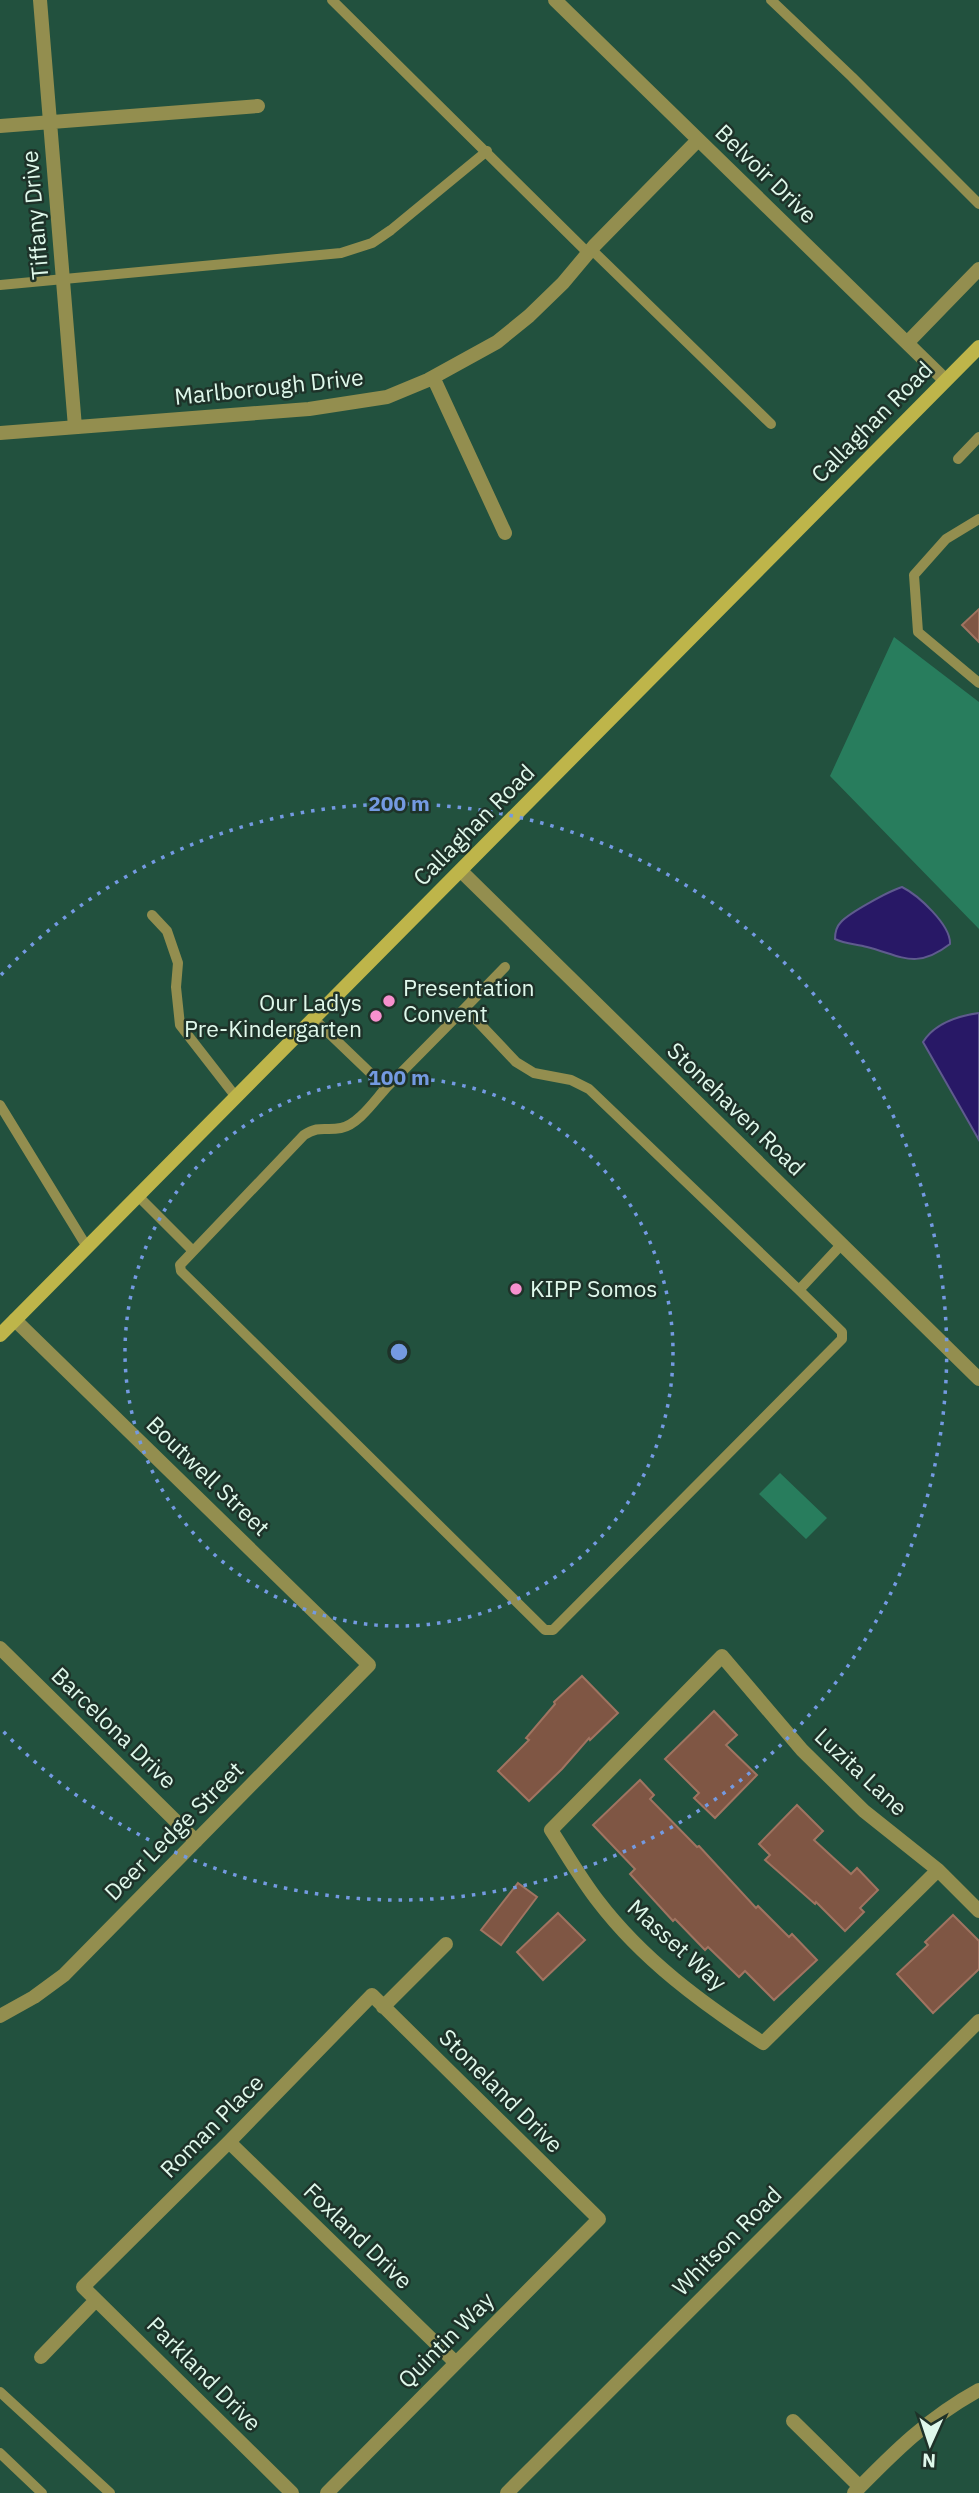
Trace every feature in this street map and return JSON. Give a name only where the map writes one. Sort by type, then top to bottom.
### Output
[{"type":"main road","name":"Callaghan Road","points":[[0,1335],[979,347]]},
{"type":"street","name":"Tiffany Drive","points":[[40,0],[75,427]]},
{"type":"street","name":"Belvoir Drive","points":[[555,0],[945,380]]},
{"type":"street","points":[[0,126],[258,106]]},
{"type":"street","name":"Marlborough Drive","points":[[0,433],[309,409],[387,397],[433,377],[497,342],[529,316],[698,140]]},
{"type":"street","name":"Callaghan Road","points":[[907,343],[979,269]]},
{"type":"street","points":[[433,377],[505,533]]},
{"type":"street","name":"Stonehaven Road","points":[[461,871],[979,1379]]},
{"type":"street","name":"Boutwell Street","points":[[15,1320],[369,1665]]},
{"type":"street","name":"Barcelona Drive","points":[[0,1648],[196,1841]]},
{"type":"street","name":"Masset Way","points":[[722,1656],[551,1829],[597,1901],[634,1944],[680,1986],[764,2043],[938,1870]]},
{"type":"street","name":"Luzita Lane","points":[[722,1656],[802,1750],[864,1811],[938,1870],[979,1911]]},
{"type":"street","name":"Deer Ledge Street","points":[[0,2016],[34,1997],[64,1975],[369,1665]]},
{"type":"street","points":[[383,2007],[446,1944]]},
{"type":"street","name":"Stoneland Drive","points":[[372,1995],[599,2219]]},
{"type":"street","name":"Roman Place","points":[[83,2287],[372,1995]]},
{"type":"street","name":"Whitson Road","points":[[507,2493],[979,2021]]},
{"type":"street","name":"Foxland Drive","points":[[229,2142],[455,2362]]},
{"type":"street","name":"Quintin Way","points":[[327,2493],[599,2219]]},
{"type":"street","name":"Parkland Drive","points":[[83,2287],[292,2493]]},
{"type":"street","points":[[41,2357],[96,2300]]},
{"type":"street","points":[[793,2421],[857,2490],[928,2422],[979,2390]]},
{"type":"lane","points":[[332,0],[771,424]]},
{"type":"lane","points":[[771,0],[979,204]]},
{"type":"lane","points":[[0,285],[313,257],[349,251],[372,243],[391,230],[487,151]]},
{"type":"lane","points":[[958,458],[979,438]]},
{"type":"lane","points":[[979,519],[946,539],[914,575],[918,632],[979,682]]},
{"type":"lane","points":[[152,915],[167,931],[178,963],[180,1025],[236,1097]]},
{"type":"lane","points":[[465,1008],[516,1062],[534,1073],[571,1080],[589,1089],[842,1332],[842,1339],[553,1630],[545,1630],[181,1271],[180,1265],[304,1135],[316,1128],[343,1128],[356,1120],[386,1088],[505,967]]},
{"type":"lane","points":[[314,1019],[386,1088]]},
{"type":"lane","points":[[0,1105],[87,1247]]},
{"type":"lane","points":[[138,1196],[193,1251]]},
{"type":"lane","points":[[799,1290],[841,1245]]},
{"type":"lane","points":[[0,2392],[110,2493]]},
{"type":"lane","points":[[0,2454],[41,2493]]},
{"type":"green space","points":[[894,637],[979,702],[979,929],[830,776]]},
{"type":"green space","points":[[780,1473],[827,1518],[806,1539],[759,1494]]},
{"type":"shaded area","points":[[902,887],[939,920],[949,936],[950,944],[928,957],[909,959],[835,939],[837,928],[845,918]]},
{"type":"shaded area","points":[[979,1013],[979,1140],[923,1042],[934,1030],[947,1022]]},
{"type":"building","points":[[979,609],[979,642],[962,625]]},
{"type":"building","points":[[582,1676],[618,1713],[590,1740],[589,1738],[529,1801],[498,1771],[529,1740],[526,1738],[554,1702]]},
{"type":"building","points":[[714,1711],[737,1735],[726,1745],[757,1775],[715,1818],[694,1798],[699,1793],[665,1759]]},
{"type":"building","points":[[640,1780],[654,1795],[650,1799],[697,1847],[699,1846],[756,1908],[758,1906],[789,1937],[792,1934],[817,1960],[774,2000],[745,1971],[739,1977],[708,1947],[705,1950],[675,1919],[673,1921],[630,1874],[635,1869],[593,1825]]},
{"type":"building","points":[[797,1805],[823,1831],[814,1840],[851,1874],[857,1868],[878,1890],[860,1908],[864,1912],[845,1931],[816,1902],[815,1904],[765,1860],[770,1855],[759,1844]]},
{"type":"building","points":[[518,1883],[537,1897],[501,1945],[481,1930]]},
{"type":"building","points":[[558,1913],[585,1940],[543,1980],[517,1952]]},
{"type":"building","points":[[953,1915],[979,1941],[979,1969],[933,2013],[897,1974],[928,1945],[925,1942]]},
{"type":"place","name":"Presentation Convent","points":[[389,1001]]},
{"type":"place","name":"Our Ladys Pre-Kindergarten","points":[[376,1016]]},
{"type":"place","name":"KIPP Somos","points":[[516,1289]]}]
